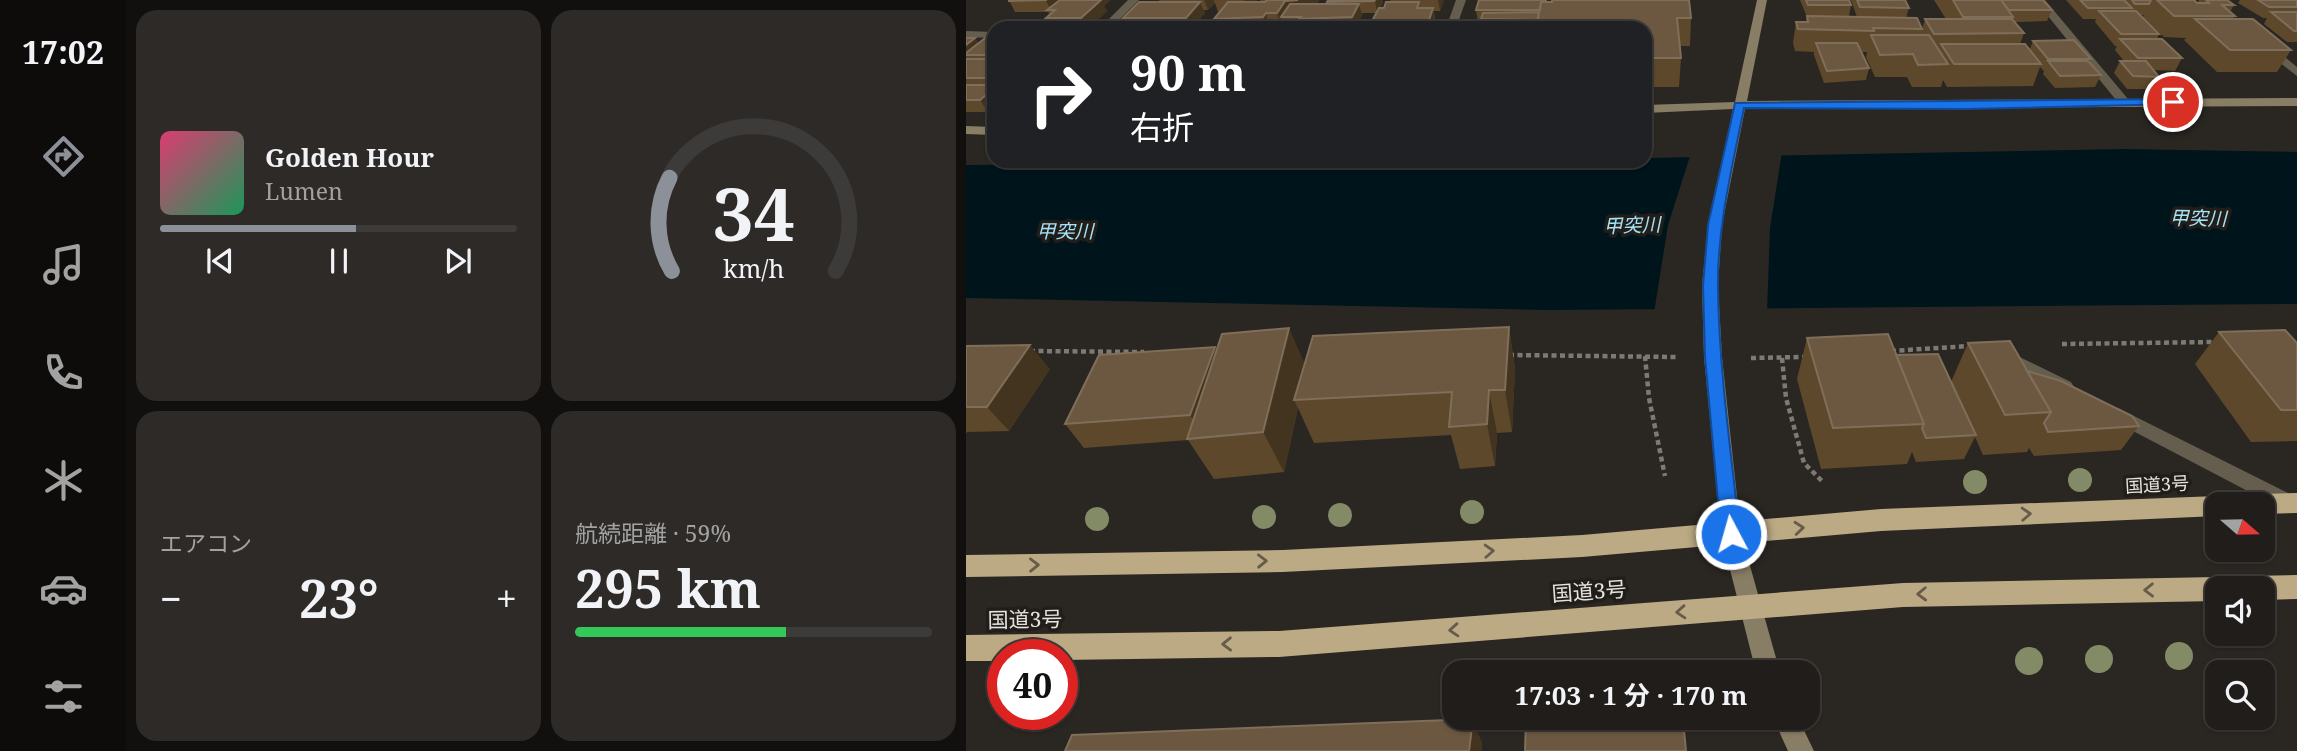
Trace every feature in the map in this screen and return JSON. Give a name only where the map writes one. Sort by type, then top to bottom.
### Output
[{"type":"highway","points":[[2275,504],[2294,504]]},
{"type":"highway","name":"国道3号","points":[[966,566],[1296,560],[1582,546],[1881,520],[2205,506]]},
{"type":"highway","points":[[2275,587],[2297,587]]},
{"type":"highway","name":"国道3号","points":[[966,648],[1279,644],[1903,595],[2205,589]]},
{"type":"street","points":[[1112,21],[1135,0]]},
{"type":"street","points":[[1454,21],[1461,0]]},
{"type":"street","points":[[1762,0],[1715,225],[1710,286],[1713,357],[1731,534],[1764,660]]},
{"type":"street","points":[[2040,0],[2124,102]]},
{"type":"street","points":[[966,34],[987,35]]},
{"type":"street","points":[[2255,36],[2297,73]]},
{"type":"street","points":[[1652,109],[1739,105],[1966,106],[2297,102]]},
{"type":"street","points":[[966,130],[987,131]]},
{"type":"street","points":[[1985,345],[2294,504]]},
{"type":"street","points":[[1791,730],[1801,751]]},
{"type":"path","points":[[2053,344],[2216,342]]},
{"type":"path","points":[[1890,351],[1985,345]]},
{"type":"path","points":[[1019,351],[1158,352]]},
{"type":"path","points":[[1506,355],[1809,356]]},
{"type":"path","points":[[1645,356],[1648,398],[1665,476]]},
{"type":"path","points":[[1782,358],[1786,398],[1804,463],[1822,481]]},
{"type":"water","name":"甲突川","points":[[2123,149],[2297,152],[2297,304],[1546,310],[966,298],[966,165],[987,165],[987,168],[1652,168],[1652,158]]},
{"type":"pier","points":[[1782,152],[1770,228],[1767,312],[1654,313],[1668,225],[1691,153]]},
{"type":"building","points":[[1060,0],[1101,0],[1081,18],[1046,18],[1055,10],[1047,10]]},
{"type":"building","points":[[1298,0],[1285,1],[1277,13],[1266,13],[1263,17],[1214,19],[1228,2]]},
{"type":"building","points":[[1328,0],[1375,0],[1327,2]]},
{"type":"building","points":[[1479,0],[1546,0],[1541,2],[1540,10],[1476,10]]},
{"type":"building","points":[[1689,0],[1691,18],[1677,18],[1681,58],[1652,58],[1652,21],[1537,21],[1541,2]]},
{"type":"building","points":[[1806,0],[1849,0],[1851,5],[1808,5]]},
{"type":"building","points":[[1857,0],[1905,0],[1909,8],[1860,7]]},
{"type":"building","points":[[1953,0],[2001,0],[2013,17],[1963,17]]},
{"type":"building","points":[[2001,0],[2043,0],[2052,10],[2009,10]]},
{"type":"building","points":[[2080,0],[2124,0],[2132,8],[2088,8]]},
{"type":"building","points":[[2132,0],[2151,0],[2149,4],[2135,4]]},
{"type":"building","points":[[2157,0],[2194,0],[2197,3],[2209,3],[2206,0],[2227,0],[2234,5],[2222,5],[2235,16],[2174,16]]},
{"type":"building","points":[[2258,0],[2297,0],[2297,7],[2269,7]]},
{"type":"building","points":[[1139,2],[1200,2],[1186,18],[1123,18]]},
{"type":"building","points":[[1386,2],[1419,2],[1417,8],[1433,8],[1429,20],[1372,21]]},
{"type":"building","points":[[1290,4],[1359,4],[1352,17],[1281,17]]},
{"type":"building","points":[[2099,11],[2136,11],[2159,34],[2121,34]]},
{"type":"building","points":[[1539,12],[1538,21],[1481,19],[1483,13]]},
{"type":"building","points":[[2271,12],[2297,12],[2297,31],[2294,31]]},
{"type":"building","points":[[1807,16],[1917,18],[1922,29],[1798,29],[1796,22],[1808,22]]},
{"type":"building","points":[[1925,19],[2012,19],[2024,33],[1934,34]]},
{"type":"building","points":[[2195,19],[2253,19],[2291,50],[2230,50]]},
{"type":"building","points":[[1483,20],[1534,20],[1534,21]]},
{"type":"building","points":[[1871,35],[1929,35],[1948,64],[1918,65],[1913,54],[1880,55]]},
{"type":"building","points":[[987,36],[987,55],[966,53]]},
{"type":"building","points":[[966,38],[975,38],[966,45]]},
{"type":"building","points":[[2120,39],[2162,39],[2182,58],[2138,58]]},
{"type":"building","points":[[2074,40],[2091,59],[2048,59],[2033,41]]},
{"type":"building","points":[[1816,43],[1857,43],[1869,68],[1827,71]]},
{"type":"building","points":[[1941,44],[2025,44],[2041,64],[1954,64]]},
{"type":"building","points":[[966,59],[987,59],[987,78],[966,78]]},
{"type":"building","points":[[2048,61],[2088,61],[2101,75],[2060,76]]},
{"type":"building","points":[[2120,61],[2146,61],[2159,77],[2133,76]]},
{"type":"building","points":[[966,85],[987,85],[987,94],[980,100],[966,100]]},
{"type":"building","points":[[1509,327],[1505,390],[1489,390],[1487,424],[1449,427],[1452,392],[1294,400],[1313,336]]},
{"type":"building","points":[[1289,328],[1263,432],[1187,439],[1222,334]]},
{"type":"building","points":[[2285,330],[2297,343],[2297,410],[2281,410],[2219,332]]},
{"type":"building","points":[[1888,334],[1924,424],[1833,428],[1807,338]]},
{"type":"building","points":[[2010,341],[2051,412],[2005,415],[1968,343]]},
{"type":"building","points":[[1030,345],[987,407],[966,407],[966,346]]},
{"type":"building","points":[[1215,347],[1190,415],[1065,424],[1099,355]]},
{"type":"building","points":[[1938,354],[1976,435],[1926,438],[1922,428],[1924,424],[1896,355]]},
{"type":"building","points":[[2027,371],[2061,381],[2132,416],[2139,426],[2048,432],[2044,423],[2051,412]]},
{"type":"building","points":[[1442,720],[1442,730],[1472,730],[1469,751],[1065,751],[1072,735]]},
{"type":"building","points":[[1526,730],[1684,730],[1686,751],[1525,751]]},
{"type":"route","points":[[1731,534],[1713,357],[1710,286],[1715,225],[1739,105],[1966,106],[2173,102]]}]
